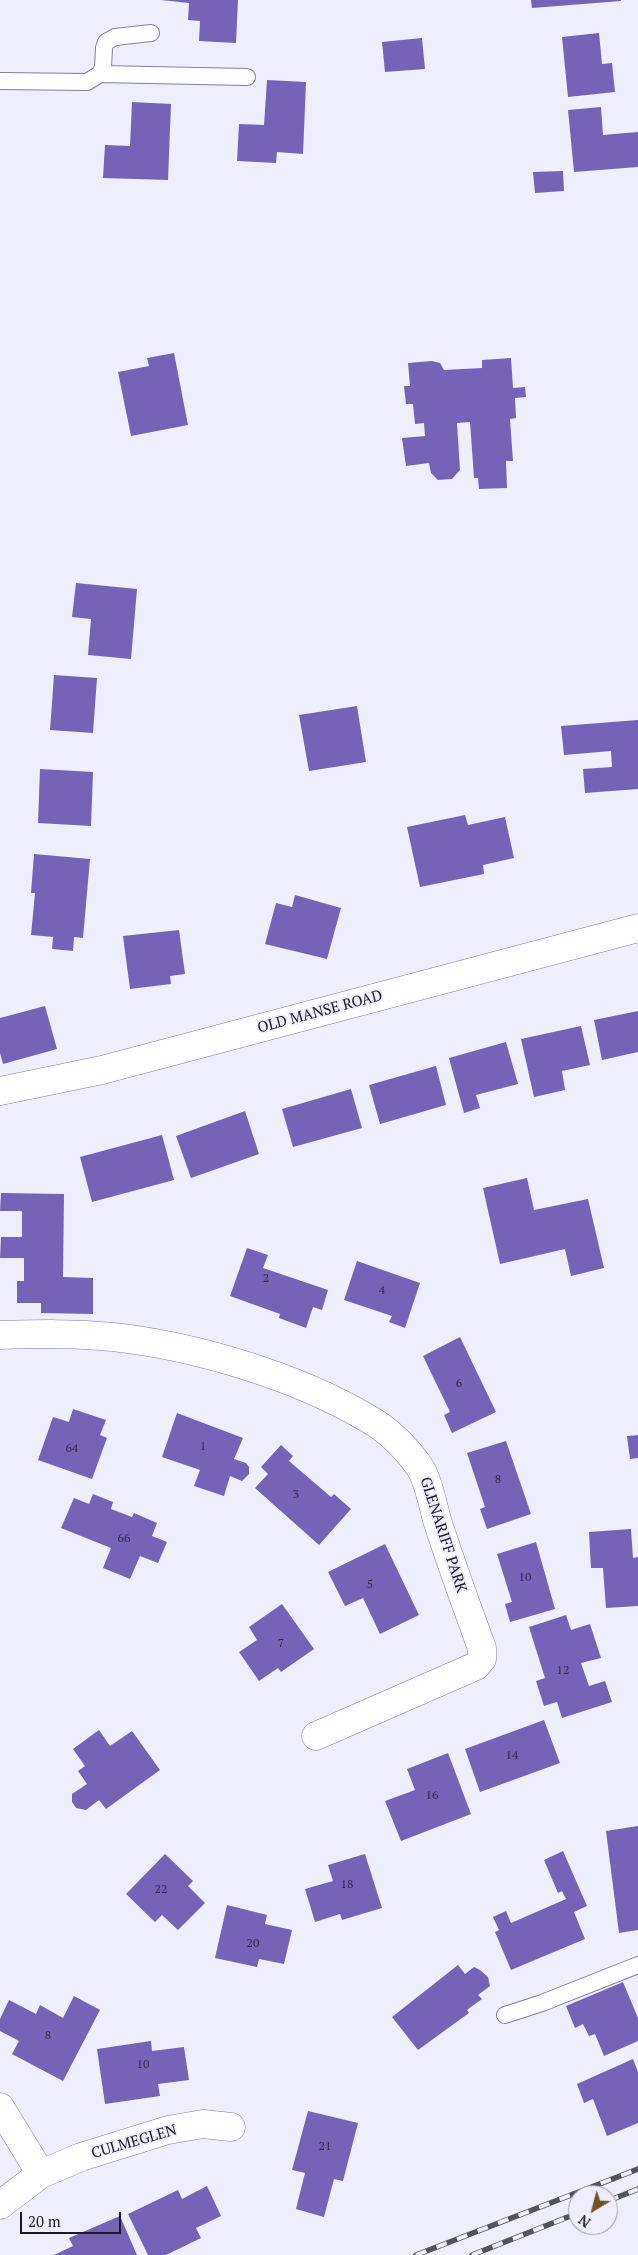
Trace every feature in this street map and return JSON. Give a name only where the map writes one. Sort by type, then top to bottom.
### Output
[{"type":"street","name":"OLD MANSE ROAD","points":[[0,1091],[102,1070],[638,928]]},
{"type":"street","name":"GLENARIFF PARK","points":[[0,1335],[46,1334],[113,1338],[183,1349],[253,1369],[304,1386],[368,1418],[402,1445],[421,1468],[458,1584],[482,1648],[482,1658],[476,1666],[316,1736]]},
{"type":"street","points":[[0,2108],[41,2174]]},
{"type":"street","name":"CULMEGLEN","points":[[0,2205],[41,2174],[81,2157],[168,2130],[203,2124],[231,2127]]},
{"type":"lane","points":[[100,74],[103,67],[106,42],[121,36],[151,33]]},
{"type":"lane","points":[[0,82],[87,82],[100,74],[246,77]]},
{"type":"lane","points":[[505,2015],[542,2003],[638,1964]]},
{"type":"building","points":[[161,0],[238,0],[236,43],[199,41],[200,21],[188,20],[189,3]]},
{"type":"building","points":[[531,0],[621,0],[621,1],[532,8]]},
{"type":"building","points":[[599,33],[602,64],[612,63],[615,92],[568,97],[562,37]]},
{"type":"building","points":[[422,38],[425,69],[385,72],[382,42]]},
{"type":"building","points":[[267,80],[306,82],[303,154],[277,152],[276,163],[237,161],[239,124],[264,125]]},
{"type":"building","points":[[132,102],[171,104],[168,180],[103,178],[105,145],[130,146]]},
{"type":"building","points":[[601,107],[603,135],[638,132],[638,167],[574,172],[568,110]]},
{"type":"building","points":[[563,171],[564,191],[535,193],[533,172]]},
{"type":"building","points":[[174,353],[188,425],[131,436],[118,372],[149,366],[147,358]]},
{"type":"building","points":[[511,358],[513,388],[525,387],[526,397],[515,398],[516,418],[510,419],[513,461],[506,461],[507,488],[479,489],[478,478],[474,478],[470,422],[457,423],[460,470],[452,479],[438,480],[431,473],[429,463],[406,466],[402,438],[425,436],[424,423],[415,424],[413,404],[406,404],[404,386],[410,386],[408,363],[432,361],[440,363],[444,370],[482,368],[482,360]]},
{"type":"building","points":[[76,583],[137,589],[131,659],[88,655],[91,619],[72,617]]},
{"type":"building","points":[[54,675],[97,678],[93,733],[50,730]]},
{"type":"building","points":[[357,706],[366,762],[309,771],[299,715]]},
{"type":"building","points":[[638,720],[638,789],[585,793],[583,769],[612,767],[611,751],[564,755],[561,726]]},
{"type":"building","points":[[40,769],[93,772],[91,826],[38,823]]},
{"type":"building","points":[[465,815],[468,825],[505,817],[514,858],[483,865],[484,874],[420,887],[407,827]]},
{"type":"building","points":[[34,854],[90,859],[83,938],[74,937],[73,951],[52,949],[53,937],[31,935],[35,893],[31,893]]},
{"type":"building","points":[[295,895],[341,908],[327,959],[265,944],[276,903],[292,907]]},
{"type":"building","points":[[179,930],[185,974],[170,976],[171,984],[130,989],[123,936]]},
{"type":"building","points":[[45,1006],[57,1049],[3,1064],[0,1053],[0,1018]]},
{"type":"building","points":[[638,1011],[638,1052],[602,1060],[594,1020]]},
{"type":"building","points":[[581,1026],[590,1065],[562,1071],[565,1090],[534,1097],[521,1039]]},
{"type":"building","points":[[506,1042],[518,1084],[476,1095],[480,1108],[464,1113],[449,1058]]},
{"type":"building","points":[[436,1066],[446,1105],[380,1124],[369,1085]]},
{"type":"building","points":[[351,1089],[362,1128],[293,1147],[282,1109]]},
{"type":"building","points":[[245,1111],[259,1154],[191,1178],[176,1136]]},
{"type":"building","points":[[162,1135],[174,1180],[92,1202],[80,1157]]},
{"type":"building","points":[[527,1178],[534,1210],[588,1199],[604,1268],[571,1276],[565,1249],[500,1264],[483,1188]]},
{"type":"building","points":[[1,1193],[64,1194],[63,1277],[93,1278],[93,1314],[41,1313],[41,1303],[17,1303],[17,1281],[24,1281],[24,1258],[0,1258],[1,1237],[22,1237],[22,1211],[0,1211]]},
{"type":"building","points":[[247,1248],[268,1255],[263,1268],[328,1290],[322,1310],[313,1307],[306,1328],[279,1318],[280,1314],[230,1296]]},
{"type":"building","points":[[357,1261],[420,1283],[405,1328],[389,1322],[392,1316],[344,1300]]},
{"type":"building","points":[[460,1337],[496,1412],[452,1433],[444,1415],[450,1412],[423,1356]]},
{"type":"building","points":[[73,1409],[106,1420],[100,1435],[107,1438],[92,1479],[38,1460],[53,1417],[69,1422]]},
{"type":"building","points":[[177,1413],[243,1438],[234,1459],[246,1463],[249,1467],[249,1474],[242,1481],[230,1476],[224,1496],[194,1486],[200,1470],[162,1457]]},
{"type":"building","points":[[638,1435],[638,1458],[630,1459],[627,1436]]},
{"type":"building","points":[[506,1441],[531,1514],[487,1529],[480,1509],[485,1507],[467,1453]]},
{"type":"building","points":[[281,1445],[293,1456],[289,1461],[331,1497],[334,1494],[351,1509],[319,1545],[255,1488],[268,1474],[261,1467]]},
{"type":"building","points":[[93,1494],[113,1502],[111,1509],[132,1517],[134,1513],[157,1523],[152,1536],[167,1542],[158,1563],[140,1556],[130,1579],[103,1568],[111,1548],[61,1528],[74,1498],[89,1504]]},
{"type":"building","points":[[631,1529],[633,1558],[638,1557],[638,1606],[606,1608],[603,1568],[591,1568],[589,1532]]},
{"type":"building","points":[[536,1542],[555,1609],[510,1622],[505,1604],[512,1602],[497,1554]]},
{"type":"building","points":[[385,1544],[419,1615],[380,1634],[363,1598],[345,1606],[328,1572]]},
{"type":"building","points":[[282,1604],[314,1649],[281,1672],[278,1668],[259,1681],[239,1652],[257,1640],[249,1627]]},
{"type":"building","points":[[566,1615],[571,1630],[590,1624],[601,1658],[581,1663],[589,1686],[605,1681],[612,1702],[562,1718],[557,1702],[544,1706],[536,1681],[545,1678],[529,1627]]},
{"type":"building","points":[[544,1720],[560,1763],[480,1792],[465,1749]]},
{"type":"building","points":[[99,1730],[110,1746],[132,1731],[160,1770],[106,1809],[99,1800],[86,1810],[76,1808],[72,1802],[72,1794],[87,1784],[78,1771],[85,1766],[73,1749]]},
{"type":"building","points":[[448,1753],[471,1814],[401,1841],[385,1801],[415,1790],[407,1769]]},
{"type":"building","points":[[638,1826],[638,1930],[619,1933],[606,1831]]},
{"type":"building","points":[[563,1851],[587,1906],[574,1912],[585,1939],[511,1970],[495,1932],[499,1930],[493,1917],[506,1911],[511,1923],[566,1899],[562,1891],[558,1893],[544,1860]]},
{"type":"building","points":[[165,1854],[193,1881],[188,1886],[205,1903],[178,1930],[162,1915],[155,1922],[126,1894]]},
{"type":"building","points":[[365,1854],[382,1908],[342,1920],[340,1914],[315,1922],[305,1889],[333,1881],[328,1865]]},
{"type":"building","points":[[227,1905],[267,1915],[265,1924],[292,1930],[284,1964],[259,1959],[257,1967],[215,1958]]},
{"type":"building","points":[[458,1965],[465,1974],[474,1967],[480,1970],[488,1977],[490,1986],[478,1995],[482,1999],[467,2010],[469,2013],[418,2050],[392,2017]]},
{"type":"building","points":[[623,1982],[638,2018],[638,2041],[604,2056],[595,2034],[589,2036],[583,2024],[575,2028],[566,2006]]},
{"type":"building","points":[[74,1996],[100,2010],[63,2081],[12,2054],[19,2041],[0,2031],[0,2019],[9,2000],[36,2014],[40,2005],[63,2018]]},
{"type":"building","points":[[151,2041],[152,2051],[184,2047],[189,2080],[158,2084],[160,2096],[105,2104],[97,2049]]},
{"type":"building","points":[[633,2059],[638,2072],[638,2123],[607,2136],[593,2099],[584,2103],[577,2084]]},
{"type":"building","points":[[308,2111],[358,2123],[343,2181],[334,2179],[324,2217],[296,2209],[305,2173],[292,2170]]},
{"type":"building","points":[[207,2186],[221,2216],[196,2228],[201,2238],[166,2255],[148,2255],[128,2214],[178,2190],[182,2199]]},
{"type":"building","points":[[120,2216],[137,2255],[54,2255],[73,2246],[69,2238]]},
{"type":"railway","points":[[416,2255],[638,2169]]},
{"type":"railway","points":[[618,2197],[638,2189]]},
{"type":"railway","points":[[472,2255],[568,2217]]}]
